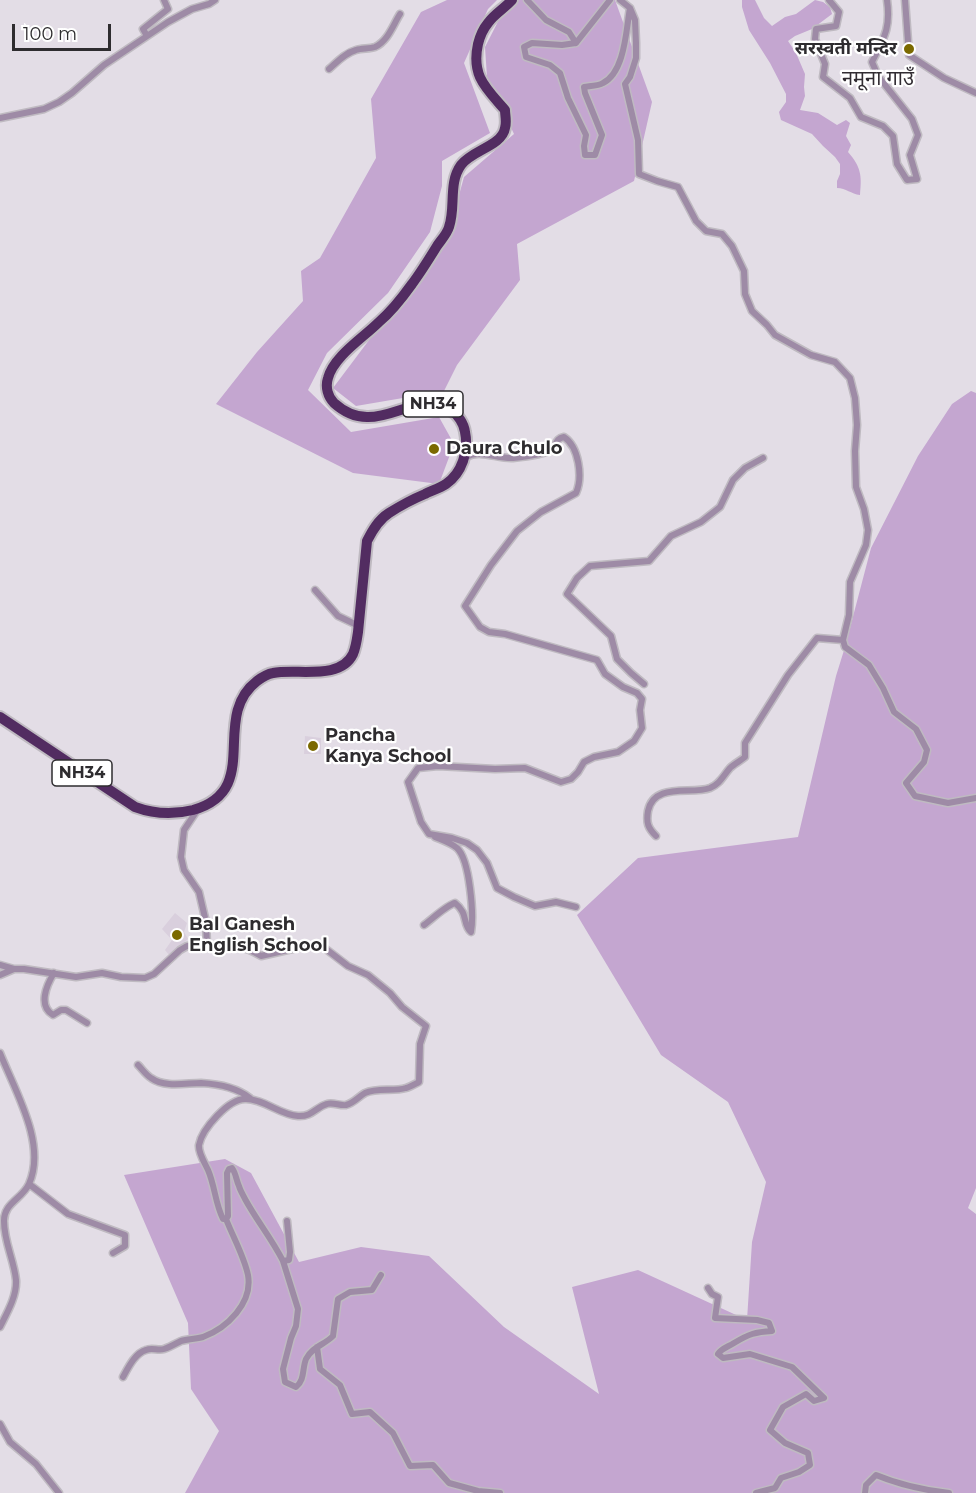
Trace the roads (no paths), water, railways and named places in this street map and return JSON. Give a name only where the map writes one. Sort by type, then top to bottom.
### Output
[{"type":"highway","name":"NH34","points":[[0,717],[135,807],[148,812],[170,814],[184,812],[215,801],[228,784],[232,774],[236,716],[242,698],[248,690],[273,673],[332,670],[342,666],[353,654],[359,626],[366,541],[373,529],[387,514],[446,484],[466,457],[465,432],[454,412],[431,404],[418,404],[367,417],[348,414],[332,401],[327,390],[327,380],[340,356],[399,302],[449,228],[455,177],[462,164],[500,139],[506,128],[505,110],[477,73],[475,56],[480,36],[488,22],[512,0]]},
{"type":"street","points":[[147,36],[143,29],[168,9],[165,0]]},
{"type":"street","points":[[0,118],[44,109],[59,102],[104,65],[168,22],[215,0]]},
{"type":"street","points":[[527,0],[546,20],[569,32],[576,42]]},
{"type":"street","points":[[610,0],[576,42],[562,45],[532,43],[524,47],[526,57],[550,65],[560,74],[568,98],[586,135],[585,155],[595,155],[602,135],[584,87],[603,83],[615,73],[625,47],[630,8]]},
{"type":"street","points":[[621,0],[630,8],[635,20],[636,58],[630,77],[625,84],[638,140],[639,174],[678,187],[696,221],[706,231],[722,234],[732,246],[744,271],[745,294],[752,311],[775,335],[811,355],[835,362],[850,378],[855,399],[857,425],[856,487],[868,530],[866,544],[850,582],[849,615],[843,640],[845,647],[869,665],[894,712],[916,729],[927,750],[924,762],[906,783],[915,796],[948,803],[976,798]]},
{"type":"street","points":[[829,0],[839,12],[836,26],[816,29],[815,39],[825,64],[823,77],[850,98],[861,117],[883,126],[893,136],[897,164],[907,180],[917,178],[910,155],[918,135],[912,119],[878,76],[872,62],[887,31],[889,11],[887,0]]},
{"type":"street","points":[[905,0],[909,55],[944,78],[976,93]]},
{"type":"street","points":[[329,69],[348,53],[375,47],[394,27],[400,14]]},
{"type":"street","points":[[424,925],[448,905],[455,903],[466,917],[467,928],[471,932],[473,921],[465,864],[458,849],[429,834],[421,822],[408,782],[418,768],[438,766],[525,768],[561,782],[571,779],[584,762],[594,756],[618,752],[634,741],[642,728],[640,710],[642,699],[637,693],[623,687],[605,674],[597,660],[505,634],[489,632],[480,627],[465,606],[491,565],[517,531],[541,512],[576,493],[579,473],[575,451],[571,443],[561,437],[552,449],[510,459],[475,453],[466,457]]},
{"type":"street","points":[[644,684],[617,659],[611,636],[567,594],[577,578],[590,566],[649,561],[671,536],[701,522],[720,507],[733,480],[745,468],[763,458]]},
{"type":"street","points":[[315,590],[338,616],[359,626]]},
{"type":"street","points":[[656,836],[650,831],[646,821],[650,803],[658,795],[679,790],[708,789],[721,782],[730,769],[745,757],[745,743],[788,675],[817,638],[843,640]]},
{"type":"street","points":[[198,808],[184,830],[181,856],[184,870],[199,892],[206,922],[207,946]]},
{"type":"street","points":[[429,834],[459,840],[477,850],[487,863],[497,888],[514,897],[535,906],[556,902],[576,908]]},
{"type":"street","points":[[0,965],[76,977],[102,973],[145,978],[154,974],[187,946],[230,945],[250,949],[261,957],[301,947],[322,946],[348,966],[368,975],[426,1026],[420,1044],[419,1082],[407,1088],[366,1093],[345,1105],[328,1104],[311,1114],[298,1116],[244,1098],[236,1100],[219,1114],[207,1128],[199,1146],[209,1171],[218,1209],[223,1219],[226,1220],[248,1275],[248,1289],[233,1318],[215,1332],[182,1341],[161,1350],[145,1350],[138,1355],[123,1377]]},
{"type":"street","points":[[0,975],[15,969]]},
{"type":"street","points":[[54,973],[45,995],[45,1005],[49,1013],[53,1016],[61,1010],[66,1010],[87,1023]]},
{"type":"street","points":[[0,1053],[27,1120],[35,1153],[29,1184],[25,1191],[9,1205],[4,1220],[16,1281],[14,1295],[0,1327]]},
{"type":"street","points":[[138,1065],[150,1078],[157,1081],[222,1086],[240,1090],[253,1100]]},
{"type":"street","points":[[226,1220],[228,1216],[227,1173],[232,1168],[235,1171],[237,1184],[257,1221],[271,1238],[283,1261],[298,1309],[296,1326],[283,1369],[285,1382],[296,1387],[301,1383],[305,1360],[312,1350],[333,1336],[338,1299],[350,1292],[372,1290],[381,1275]]},
{"type":"street","points":[[29,1184],[68,1214],[125,1235],[125,1246],[113,1253]]},
{"type":"street","points":[[283,1261],[289,1260],[290,1252],[287,1221]]},
{"type":"street","points":[[708,1288],[718,1297],[715,1318],[757,1320],[769,1323],[772,1331],[745,1335],[718,1354],[723,1358],[750,1354],[792,1367],[824,1398],[814,1401],[806,1394],[783,1407],[770,1430],[785,1443],[808,1454],[810,1465],[799,1472],[781,1478],[775,1488],[756,1493]]},
{"type":"street","points":[[317,1347],[320,1369],[340,1386],[352,1414],[370,1412],[393,1433],[410,1466],[433,1465],[449,1483],[478,1491],[500,1493]]},
{"type":"street","points":[[0,1424],[10,1442],[36,1464],[59,1493]]},
{"type":"street","points":[[864,1493],[866,1485],[876,1475],[924,1490],[949,1493]]},
{"type":"place","name":"सरस्वती मन्दिर","points":[[909,49]]},
{"type":"place","name":"Daura Chulo","points":[[434,449]]},
{"type":"place","name":"Pancha Kanya School","points":[[313,746]]},
{"type":"place","name":"Bal Ganesh English School","points":[[177,935]]},
{"type":"district","name":"नमूना गाउँ","points":[[878,79]]}]
